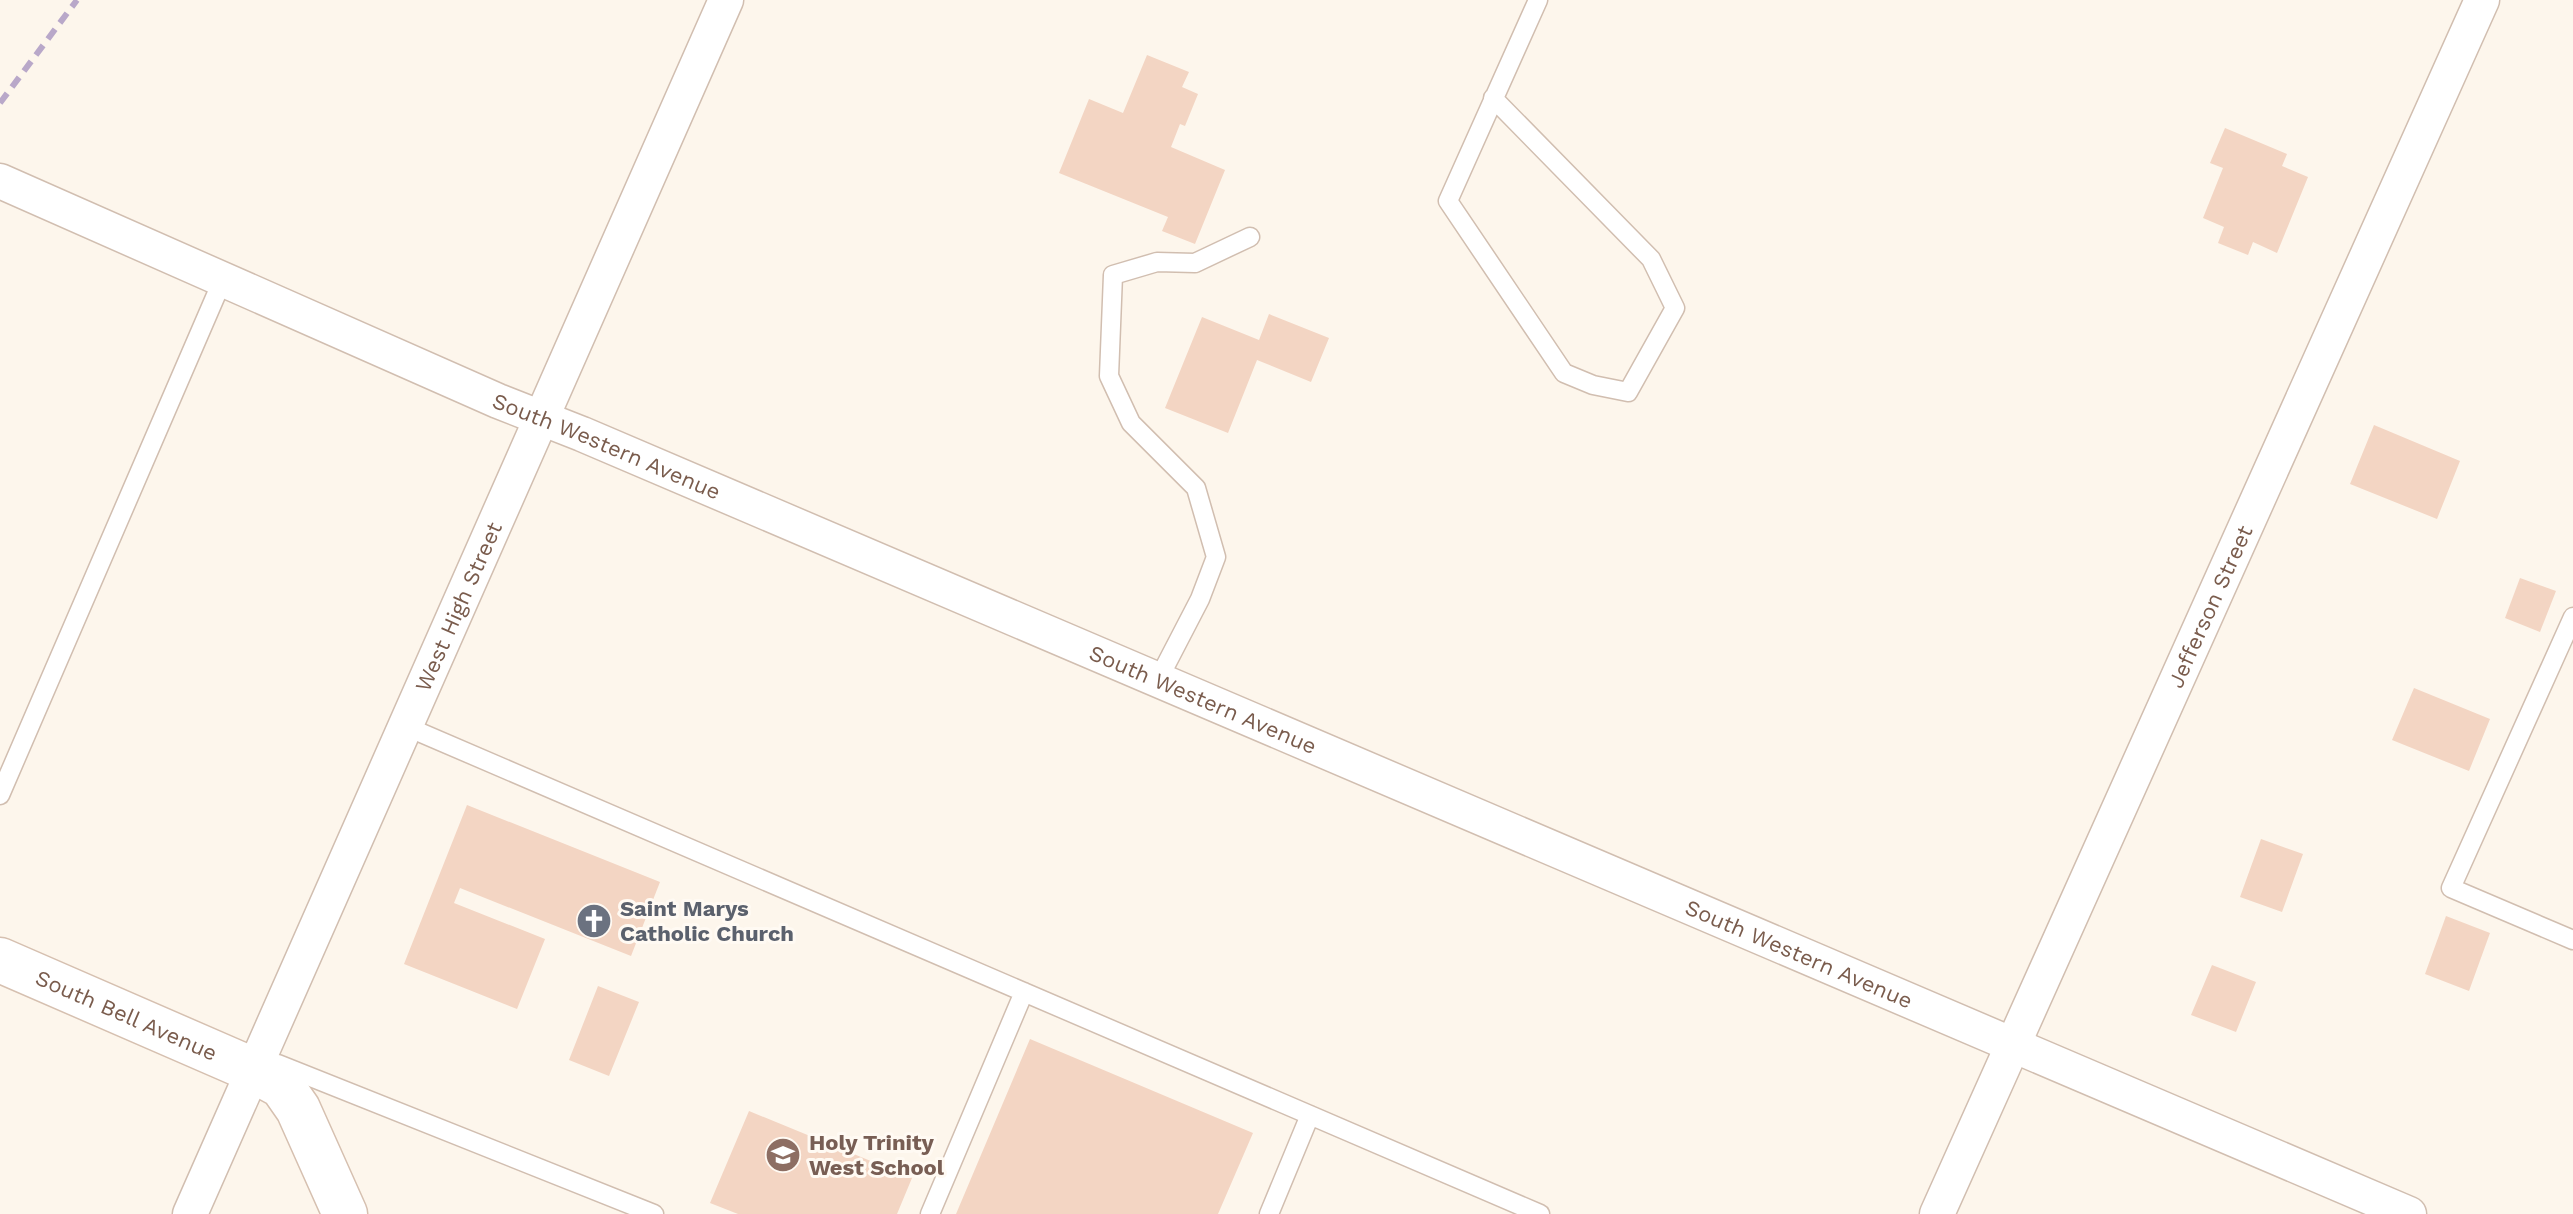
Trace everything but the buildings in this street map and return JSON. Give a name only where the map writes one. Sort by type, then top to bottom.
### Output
[{"type":"street","name":"West High Street","points":[[190,1214],[726,0]]},
{"type":"street","name":"Jefferson Street","points":[[1937,1214],[2482,0]]},
{"type":"street","name":"South Western Avenue","points":[[0,181],[498,401],[2409,1214]]},
{"type":"street","name":"South Bell Avenue","points":[[0,960],[256,1063],[282,1086],[298,1109],[345,1214]]},
{"type":"lane","points":[[1493,98],[1651,259],[1675,308],[1628,392],[1593,385],[1564,373],[1448,201],[1493,98],[1538,0]]},
{"type":"lane","points":[[1158,680],[1200,599],[1216,557],[1196,488],[1131,423],[1109,376],[1113,275],[1157,262],[1195,263],[1250,237]]},
{"type":"lane","points":[[0,795],[223,279]]},
{"type":"lane","points":[[2573,617],[2451,888],[2573,940]]},
{"type":"lane","points":[[405,726],[1540,1214]]},
{"type":"lane","points":[[930,1214],[1024,992]]},
{"type":"lane","points":[[256,1063],[654,1214]]},
{"type":"lane","points":[[1269,1214],[1310,1115]]},
{"type":"railway","points":[[0,103],[77,0]]},
{"type":"place","name":"Saint Marys Catholic Church","points":[[594,921]]},
{"type":"place","name":"Holy Trinity West School","points":[[783,1155]]}]
